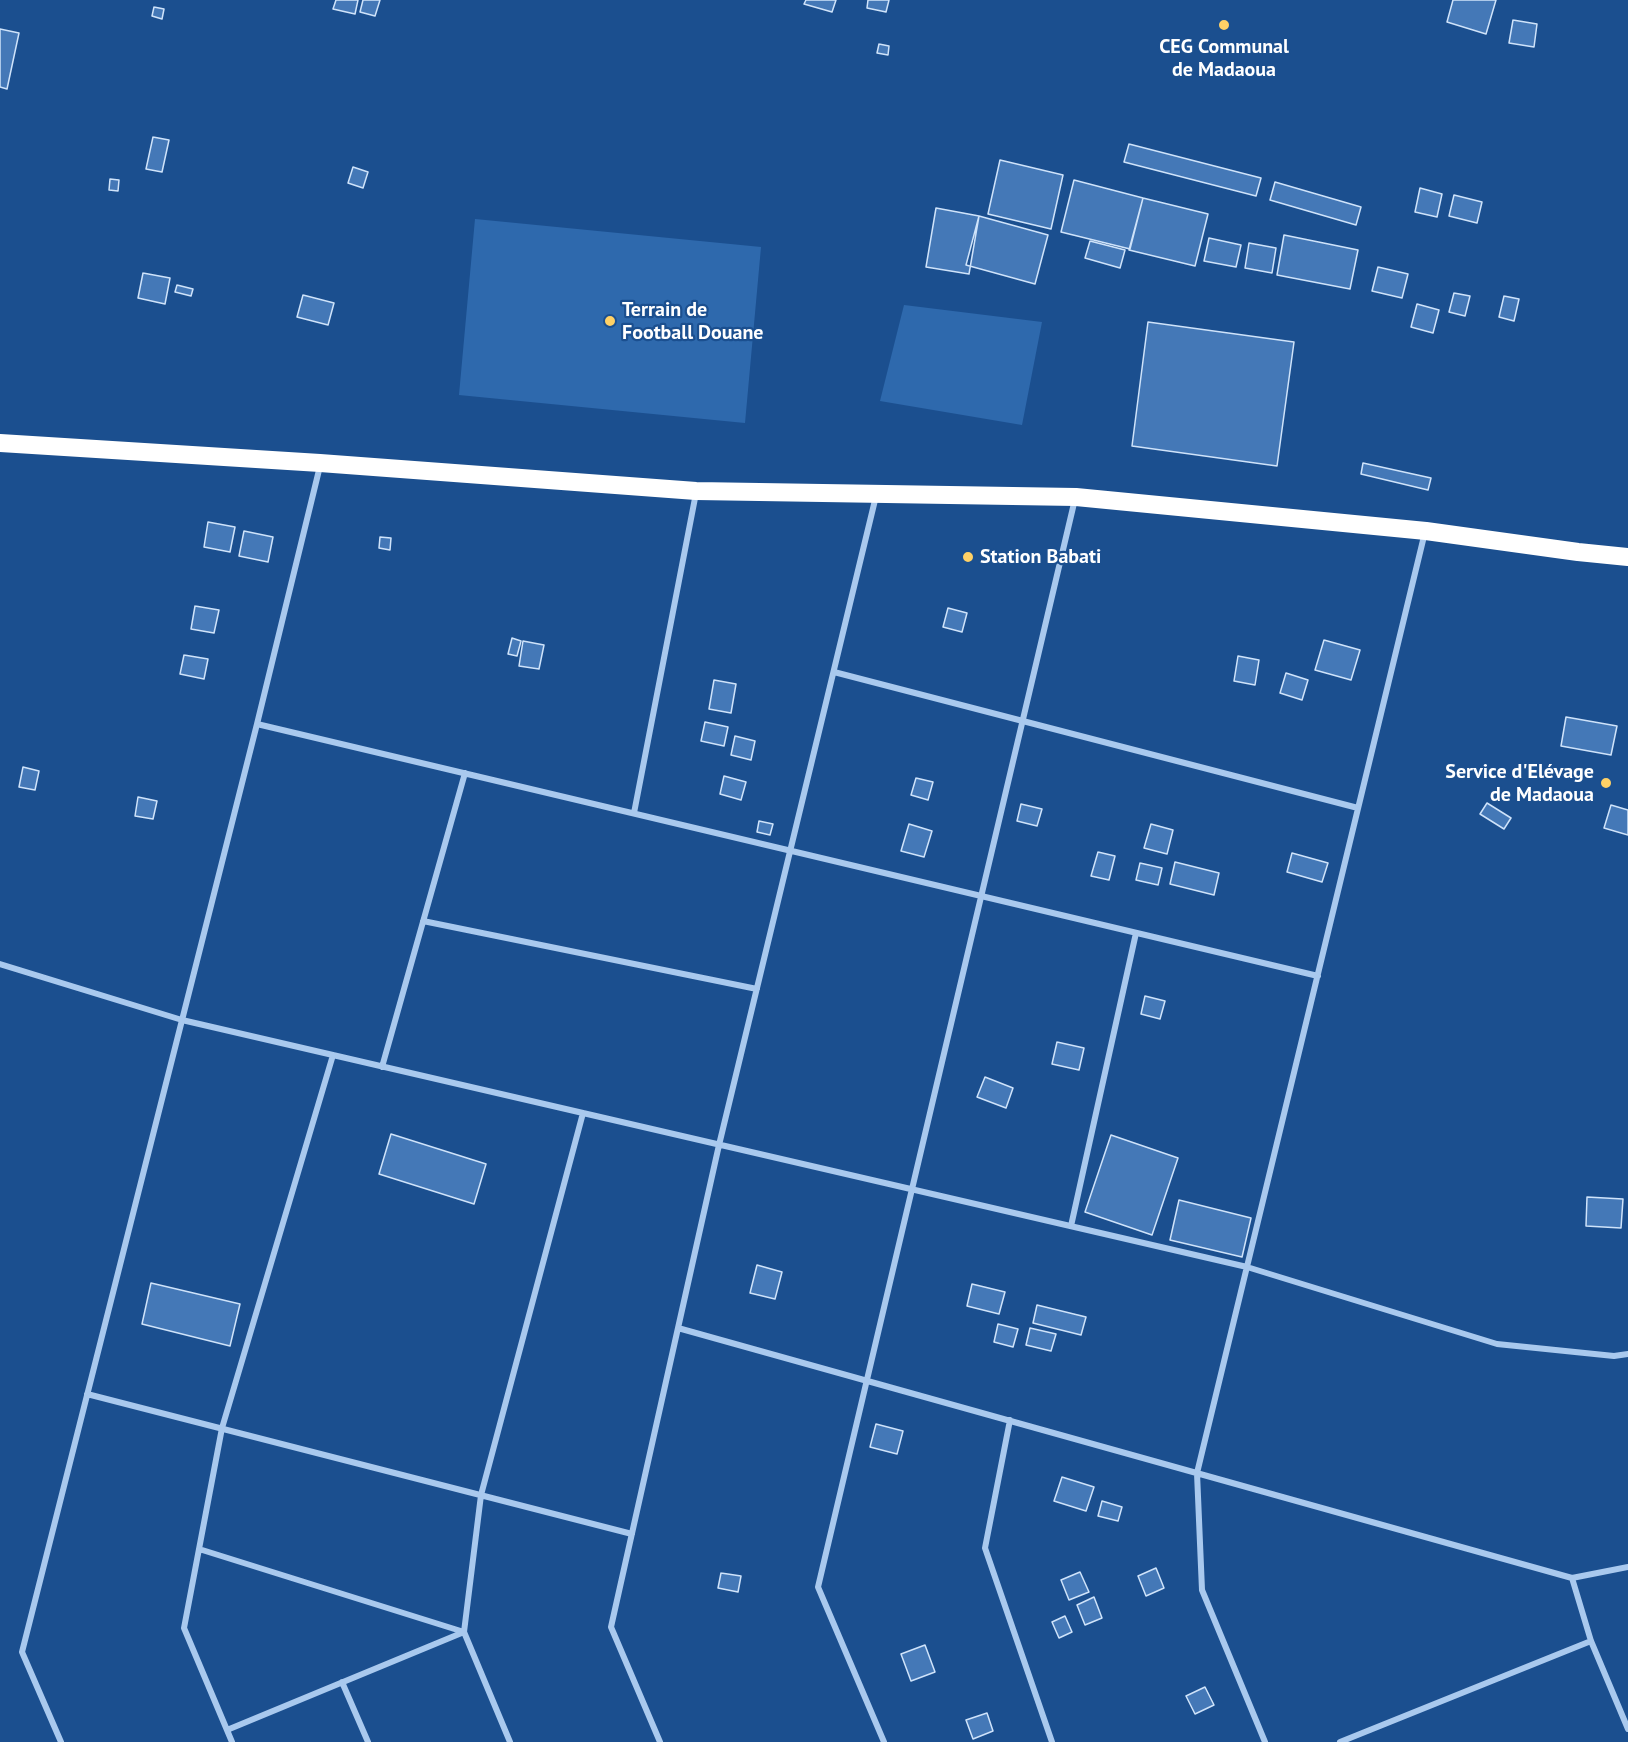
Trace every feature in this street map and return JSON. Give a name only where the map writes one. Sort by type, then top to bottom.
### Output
[{"type":"highway","points":[[0,443],[320,463],[696,491],[1076,497],[1425,531],[1628,557]]},
{"type":"street","points":[[62,1742],[22,1652],[257,724],[320,463]]},
{"type":"street","points":[[634,813],[696,491]]},
{"type":"street","points":[[660,1742],[611,1627],[719,1145],[877,493]]},
{"type":"street","points":[[884,1742],[818,1587],[1076,497]]},
{"type":"street","points":[[1265,1742],[1202,1590],[1197,1473],[1425,531]]},
{"type":"street","points":[[834,672],[1358,808]]},
{"type":"street","points":[[257,724],[1318,976]]},
{"type":"street","points":[[382,1067],[465,773]]},
{"type":"street","points":[[423,921],[757,989]]},
{"type":"street","points":[[1071,1226],[1136,933]]},
{"type":"street","points":[[0,964],[182,1020],[1247,1267],[1497,1344],[1614,1356],[1628,1354]]},
{"type":"street","points":[[232,1742],[184,1628],[222,1428],[333,1055]]},
{"type":"street","points":[[510,1742],[464,1632],[481,1495],[583,1113]]},
{"type":"street","points":[[678,1328],[1572,1578],[1628,1567]]},
{"type":"street","points":[[87,1394],[632,1534]]},
{"type":"street","points":[[1010,1420],[985,1548],[1052,1742]]},
{"type":"street","points":[[199,1549],[464,1632]]},
{"type":"street","points":[[1572,1578],[1591,1641],[1628,1729]]},
{"type":"street","points":[[227,1730],[464,1632]]},
{"type":"street","points":[[1340,1742],[1591,1641]]},
{"type":"street","points":[[342,1682],[368,1742]]},
{"type":"shaded area","name":"Terrain de Football Douane","points":[[475,219],[761,247],[745,423],[459,395]]},
{"type":"shaded area","points":[[904,305],[1042,322],[1022,425],[880,401]]},
{"type":"building","points":[[336,0],[358,0],[355,14],[333,9]]},
{"type":"building","points":[[363,0],[380,0],[375,16],[360,12]]},
{"type":"building","points":[[806,0],[836,0],[832,12],[804,4]]},
{"type":"building","points":[[868,0],[889,0],[886,12],[867,8]]},
{"type":"building","points":[[1453,0],[1496,0],[1486,34],[1447,22]]},
{"type":"building","points":[[154,7],[164,9],[162,19],[152,16]]},
{"type":"building","points":[[1513,20],[1537,24],[1534,47],[1509,43]]},
{"type":"building","points":[[0,29],[19,33],[7,89],[0,87]]},
{"type":"building","points":[[879,44],[889,46],[888,55],[877,53]]},
{"type":"building","points":[[153,137],[169,140],[162,172],[146,169]]},
{"type":"building","points":[[1129,144],[1261,178],[1256,196],[1124,162]]},
{"type":"building","points":[[1000,160],[1063,175],[1051,229],[988,214]]},
{"type":"building","points":[[353,167],[368,172],[363,188],[348,183]]},
{"type":"building","points":[[110,179],[119,180],[118,191],[109,190]]},
{"type":"building","points":[[1074,180],[1143,198],[1130,249],[1061,232]]},
{"type":"building","points":[[1275,182],[1361,207],[1356,225],[1270,200]]},
{"type":"building","points":[[1420,188],[1442,194],[1437,217],[1415,212]]},
{"type":"building","points":[[1454,195],[1482,202],[1477,223],[1449,216]]},
{"type":"building","points":[[1143,198],[1208,214],[1195,266],[1129,250]]},
{"type":"building","points":[[936,208],[979,216],[969,274],[926,267]]},
{"type":"building","points":[[979,216],[1048,235],[1035,284],[966,265]]},
{"type":"building","points":[[1284,235],[1358,250],[1350,289],[1277,275]]},
{"type":"building","points":[[1209,238],[1241,245],[1236,267],[1204,261]]},
{"type":"building","points":[[1090,241],[1125,250],[1120,268],[1085,258]]},
{"type":"building","points":[[1249,243],[1276,248],[1272,273],[1245,268]]},
{"type":"building","points":[[1378,267],[1408,274],[1402,298],[1372,291]]},
{"type":"building","points":[[143,273],[170,278],[165,304],[138,298]]},
{"type":"building","points":[[177,285],[193,289],[191,296],[175,292]]},
{"type":"building","points":[[1454,293],[1470,296],[1465,316],[1449,312]]},
{"type":"building","points":[[303,295],[334,303],[328,325],[297,317]]},
{"type":"building","points":[[1504,296],[1519,299],[1514,321],[1499,317]]},
{"type":"building","points":[[1417,304],[1439,310],[1433,333],[1411,327]]},
{"type":"building","points":[[1148,322],[1294,342],[1277,466],[1132,446]]},
{"type":"building","points":[[1363,463],[1431,478],[1428,490],[1361,474]]},
{"type":"building","points":[[208,522],[235,527],[230,552],[204,547]]},
{"type":"building","points":[[244,531],[273,537],[268,562],[239,556]]},
{"type":"building","points":[[380,537],[391,538],[390,550],[379,548]]},
{"type":"building","points":[[195,606],[219,610],[214,633],[191,629]]},
{"type":"building","points":[[948,608],[967,613],[962,632],[943,627]]},
{"type":"building","points":[[512,638],[521,641],[517,656],[508,654]]},
{"type":"building","points":[[1324,640],[1360,650],[1351,680],[1315,670]]},
{"type":"building","points":[[523,641],[544,645],[539,669],[519,666]]},
{"type":"building","points":[[184,655],[208,659],[204,679],[180,674]]},
{"type":"building","points":[[1238,656],[1259,660],[1255,685],[1234,681]]},
{"type":"building","points":[[1286,673],[1308,680],[1302,700],[1280,693]]},
{"type":"building","points":[[714,680],[736,684],[731,713],[709,709]]},
{"type":"building","points":[[1566,717],[1617,726],[1611,755],[1561,746]]},
{"type":"building","points":[[705,722],[728,727],[724,746],[701,741]]},
{"type":"building","points":[[735,736],[755,741],[751,760],[731,755]]},
{"type":"building","points":[[23,767],[39,771],[35,790],[19,787]]},
{"type":"building","points":[[724,776],[746,782],[741,800],[720,794]]},
{"type":"building","points":[[916,778],[933,782],[928,800],[911,795]]},
{"type":"building","points":[[138,797],[157,801],[153,819],[135,816]]},
{"type":"building","points":[[1487,803],[1511,818],[1504,829],[1480,814]]},
{"type":"building","points":[[1021,804],[1042,809],[1037,826],[1017,821]]},
{"type":"building","points":[[1611,805],[1628,810],[1628,835],[1604,828]]},
{"type":"building","points":[[759,821],[773,824],[770,835],[757,832]]},
{"type":"building","points":[[909,824],[932,831],[924,857],[901,851]]},
{"type":"building","points":[[1151,824],[1173,830],[1167,854],[1144,848]]},
{"type":"building","points":[[1098,852],[1115,856],[1109,880],[1091,876]]},
{"type":"building","points":[[1292,853],[1328,863],[1322,882],[1287,872]]},
{"type":"building","points":[[1175,862],[1219,873],[1214,895],[1170,884]]},
{"type":"building","points":[[1140,863],[1162,868],[1158,885],[1136,880]]},
{"type":"building","points":[[1145,996],[1165,1001],[1160,1019],[1141,1014]]},
{"type":"building","points":[[1057,1042],[1084,1048],[1079,1070],[1052,1064]]},
{"type":"building","points":[[985,1077],[1013,1088],[1006,1108],[977,1097]]},
{"type":"building","points":[[391,1134],[486,1164],[474,1204],[379,1174]]},
{"type":"building","points":[[1111,1135],[1178,1158],[1152,1235],[1085,1212]]},
{"type":"building","points":[[1587,1197],[1623,1199],[1621,1228],[1586,1226]]},
{"type":"building","points":[[1179,1200],[1251,1218],[1242,1257],[1170,1240]]},
{"type":"building","points":[[757,1265],[782,1272],[775,1299],[750,1293]]},
{"type":"building","points":[[151,1283],[240,1304],[230,1346],[142,1324]]},
{"type":"building","points":[[972,1284],[1005,1292],[999,1314],[967,1306]]},
{"type":"building","points":[[1037,1305],[1086,1317],[1081,1335],[1033,1323]]},
{"type":"building","points":[[998,1324],[1018,1329],[1013,1347],[994,1342]]},
{"type":"building","points":[[1030,1328],[1056,1334],[1051,1351],[1026,1345]]},
{"type":"building","points":[[876,1424],[903,1431],[897,1454],[870,1447]]},
{"type":"building","points":[[1062,1477],[1094,1487],[1086,1511],[1054,1501]]},
{"type":"building","points":[[1102,1501],[1122,1507],[1118,1521],[1098,1516]]},
{"type":"building","points":[[1156,1568],[1164,1588],[1146,1596],[1138,1576]]},
{"type":"building","points":[[1080,1572],[1089,1592],[1069,1600],[1061,1580]]},
{"type":"building","points":[[721,1573],[741,1576],[738,1592],[718,1588]]},
{"type":"building","points":[[1094,1597],[1102,1618],[1085,1625],[1077,1605]]},
{"type":"building","points":[[1065,1616],[1072,1632],[1059,1638],[1052,1622]]},
{"type":"building","points":[[925,1645],[935,1672],[911,1681],[901,1654]]},
{"type":"building","points":[[1205,1687],[1214,1705],[1195,1714],[1186,1696]]},
{"type":"building","points":[[987,1713],[993,1731],[973,1739],[966,1720]]},
{"type":"place","name":"CEG Communal de Madaoua","points":[[1224,25]]},
{"type":"place","name":"Terrain de Football Douane","points":[[610,321]]},
{"type":"place","name":"Station Babati","points":[[968,557]]},
{"type":"place","name":"Service d'Elévage de Madaoua","points":[[1606,783]]}]
